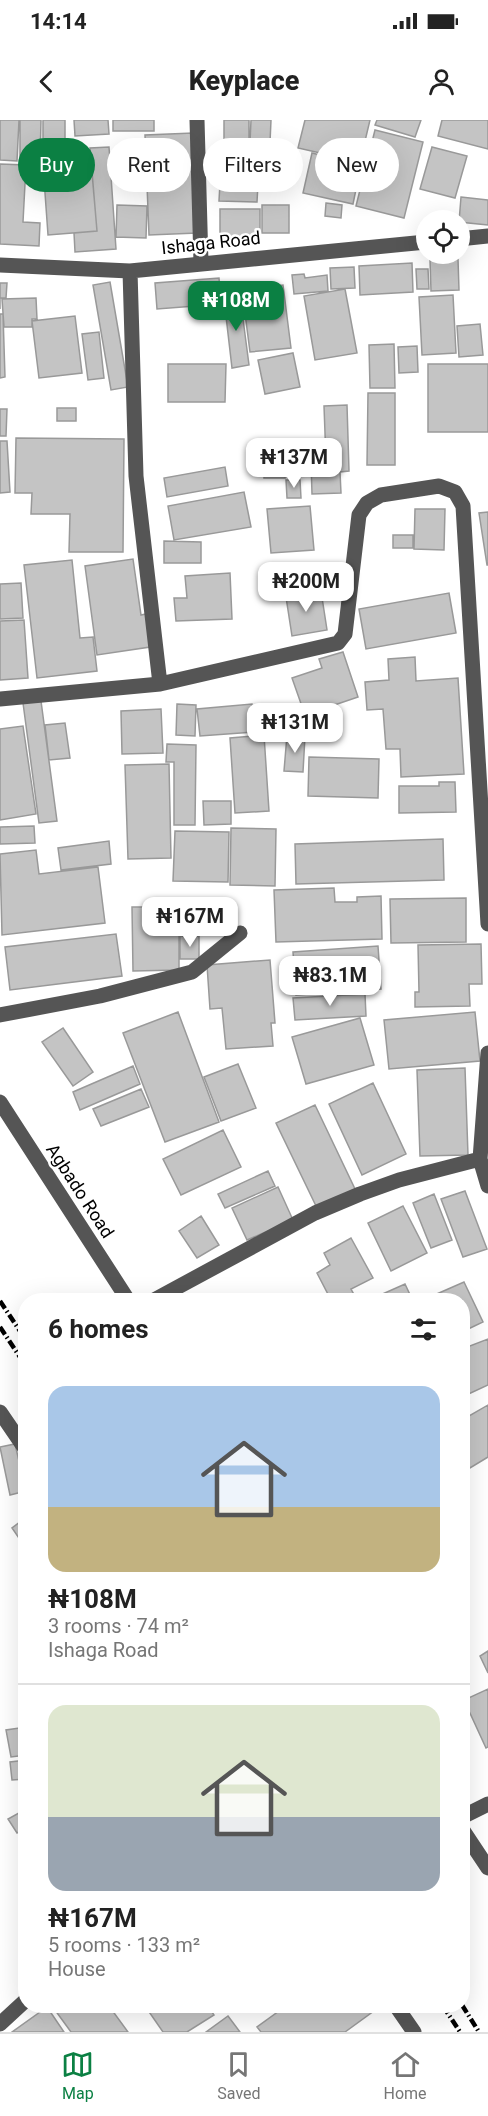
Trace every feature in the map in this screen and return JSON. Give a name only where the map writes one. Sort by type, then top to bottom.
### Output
[{"type":"street","points":[[196,120],[201,263]]},
{"type":"street","points":[[470,238],[488,236]]},
{"type":"street","name":"Ishaga Road","points":[[0,265],[130,270],[416,243]]},
{"type":"street","points":[[130,270],[136,476],[160,684]]},
{"type":"street","points":[[0,699],[160,684],[338,643],[345,634],[359,515],[367,503],[381,495],[439,486],[455,492],[463,506],[483,724],[488,924]]},
{"type":"street","points":[[0,1015],[100,996],[192,972],[240,933]]},
{"type":"street","points":[[488,1053],[480,1159],[488,1186]]},
{"type":"street","name":"Agbado Road","points":[[0,1102],[123,1293]]},
{"type":"street","points":[[167,1293],[315,1213],[399,1180],[480,1159]]},
{"type":"street","points":[[0,1412],[18,1438]]},
{"type":"street","points":[[470,1813],[488,1804]]},
{"type":"street","points":[[470,1840],[488,1868]]},
{"type":"street","points":[[0,2024],[18,2007]]},
{"type":"street","points":[[401,2013],[414,2032]]},
{"type":"building","points":[[0,120],[19,120],[17,161],[0,160]]},
{"type":"building","points":[[20,120],[41,120],[41,138],[20,138]]},
{"type":"building","points":[[43,120],[65,120],[65,138],[43,138]]},
{"type":"building","points":[[74,120],[108,120],[109,134],[75,136]]},
{"type":"building","points":[[113,120],[154,120],[154,131],[113,131]]},
{"type":"building","points":[[224,120],[249,120],[249,138],[224,138]]},
{"type":"building","points":[[251,120],[271,120],[270,138],[250,138]]},
{"type":"building","points":[[305,120],[370,120],[366,138],[315,138],[315,152],[303,149],[303,138],[300,138]]},
{"type":"building","points":[[377,120],[421,120],[415,137],[375,125]]},
{"type":"building","points":[[442,120],[488,120],[488,149],[438,136]]},
{"type":"building","points":[[375,130],[423,142],[404,218],[356,206],[360,192],[399,192],[399,138],[373,138]]},
{"type":"building","points":[[193,133],[197,233],[149,235],[147,192],[191,192],[191,138],[145,138],[145,135]]},
{"type":"building","points":[[107,147],[107,192],[112,192],[116,249],[75,252],[74,233],[97,231],[94,192],[95,148]]},
{"type":"building","points":[[432,147],[467,156],[455,198],[420,189]]},
{"type":"building","points":[[312,153],[315,154],[315,192],[355,192],[353,204],[303,193]]},
{"type":"building","points":[[0,164],[18,165],[18,192],[25,192],[23,222],[40,223],[39,246],[0,244]]},
{"type":"building","points":[[45,192],[94,192],[97,231],[48,235]]},
{"type":"building","points":[[220,192],[258,192],[257,202],[219,201]]},
{"type":"building","points":[[461,197],[488,200],[488,225],[470,223],[470,210],[460,210]]},
{"type":"building","points":[[326,203],[342,205],[341,218],[325,216]]},
{"type":"building","points":[[117,205],[147,206],[146,238],[116,237]]},
{"type":"building","points":[[262,205],[289,205],[289,233],[262,233]]},
{"type":"building","points":[[220,209],[260,209],[260,237],[220,237]]},
{"type":"building","points":[[412,263],[413,292],[360,295],[359,266]]},
{"type":"building","points":[[430,264],[458,264],[459,290],[431,291]]},
{"type":"building","points":[[354,267],[355,288],[331,289],[330,268]]},
{"type":"building","points":[[416,269],[428,269],[429,289],[417,289]]},
{"type":"building","points":[[304,274],[305,278],[327,275],[328,291],[294,294],[292,275]]},
{"type":"building","points":[[219,278],[221,304],[157,309],[155,283]]},
{"type":"building","points":[[110,282],[128,387],[111,390],[93,285]]},
{"type":"building","points":[[0,283],[7,283],[6,298],[0,298]]},
{"type":"building","points":[[283,285],[291,348],[250,352],[242,290]]},
{"type":"building","points":[[345,289],[357,353],[315,360],[304,296]]},
{"type":"building","points":[[453,295],[456,353],[422,355],[419,297]]},
{"type":"building","points":[[240,296],[249,365],[232,368],[224,299]]},
{"type":"building","points":[[36,298],[37,319],[32,319],[32,327],[4,327],[2,299]]},
{"type":"building","points":[[0,314],[3,314],[5,377],[0,378]]},
{"type":"building","points":[[75,316],[82,373],[39,378],[32,321]]},
{"type":"building","points":[[480,324],[483,355],[459,357],[457,326]]},
{"type":"building","points":[[99,332],[104,378],[88,380],[82,334]]},
{"type":"building","points":[[394,344],[395,388],[370,388],[369,345]]},
{"type":"building","points":[[417,346],[418,372],[399,373],[398,347]]},
{"type":"building","points":[[293,353],[300,387],[265,394],[258,360]]},
{"type":"building","points":[[168,364],[226,364],[225,402],[168,402]]},
{"type":"building","points":[[428,364],[488,364],[488,432],[428,432]]},
{"type":"building","points":[[368,393],[395,393],[395,465],[367,465]]},
{"type":"building","points":[[347,405],[349,471],[340,472],[341,493],[312,494],[311,461],[326,460],[324,406]]},
{"type":"building","points":[[57,408],[76,408],[76,421],[57,421]]},
{"type":"building","points":[[0,409],[7,409],[6,436],[0,436]]},
{"type":"building","points":[[16,438],[124,439],[123,552],[69,552],[70,514],[31,514],[32,493],[15,493]]},
{"type":"building","points":[[0,441],[7,441],[10,492],[0,493]]},
{"type":"building","points":[[265,450],[285,450],[285,478],[264,478]]},
{"type":"building","points":[[225,467],[228,486],[167,497],[164,478]]},
{"type":"building","points":[[286,480],[300,480],[301,498],[287,498]]},
{"type":"building","points":[[244,492],[251,527],[174,540],[168,506]]},
{"type":"building","points":[[310,506],[314,550],[271,553],[267,509]]},
{"type":"building","points":[[415,509],[445,509],[444,550],[414,549]]},
{"type":"building","points":[[488,512],[488,565],[487,565],[479,513]]},
{"type":"building","points":[[393,535],[413,535],[413,548],[393,548]]},
{"type":"building","points":[[164,541],[201,542],[201,563],[164,563]]},
{"type":"building","points":[[133,559],[141,615],[146,614],[150,647],[97,655],[85,566]]},
{"type":"building","points":[[72,560],[80,638],[93,637],[97,671],[37,678],[24,565]]},
{"type":"building","points":[[230,573],[232,619],[176,621],[174,598],[187,598],[185,576]]},
{"type":"building","points":[[21,583],[23,618],[0,619],[0,584]]},
{"type":"building","points":[[321,591],[327,630],[292,636],[286,597]]},
{"type":"building","points":[[449,593],[456,633],[366,649],[359,609]]},
{"type":"building","points":[[24,620],[28,678],[0,680],[0,621]]},
{"type":"building","points":[[343,652],[358,697],[305,715],[292,678],[322,668],[319,659]]},
{"type":"building","points":[[415,657],[416,681],[458,678],[464,774],[401,777],[400,749],[386,749],[383,709],[367,710],[365,682],[389,680],[388,659]]},
{"type":"building","points":[[41,701],[57,821],[39,823],[23,703]]},
{"type":"building","points":[[177,704],[196,705],[195,736],[176,735]]},
{"type":"building","points":[[252,704],[254,732],[200,736],[197,709]]},
{"type":"building","points":[[161,709],[163,753],[122,754],[121,711]]},
{"type":"building","points":[[65,723],[70,758],[49,760],[45,725]]},
{"type":"building","points":[[23,726],[36,814],[0,820],[0,729]]},
{"type":"building","points":[[264,735],[269,811],[235,813],[230,738]]},
{"type":"building","points":[[287,735],[305,736],[303,772],[284,771]]},
{"type":"building","points":[[167,744],[196,745],[195,825],[174,825],[174,762],[166,762]]},
{"type":"building","points":[[309,757],[379,759],[378,798],[308,796]]},
{"type":"building","points":[[169,764],[171,858],[128,859],[125,765]]},
{"type":"building","points":[[439,782],[455,782],[456,812],[399,813],[399,786],[439,786]]},
{"type":"building","points":[[203,801],[231,801],[231,824],[204,825]]},
{"type":"building","points":[[34,826],[35,843],[0,844],[0,827]]},
{"type":"building","points":[[231,828],[276,829],[275,886],[230,885]]},
{"type":"building","points":[[175,831],[229,832],[228,882],[173,881]]},
{"type":"building","points":[[443,839],[444,880],[296,884],[295,844]]},
{"type":"building","points":[[109,841],[111,864],[61,870],[58,848]]},
{"type":"building","points":[[36,850],[39,874],[98,867],[105,923],[2,935],[0,854]]},
{"type":"building","points":[[334,888],[335,902],[357,902],[357,897],[381,896],[382,939],[276,942],[274,890]]},
{"type":"building","points":[[466,898],[466,942],[391,943],[390,899]]},
{"type":"building","points":[[132,907],[179,907],[179,970],[133,971]]},
{"type":"building","points":[[212,919],[232,919],[232,932],[212,933]]},
{"type":"building","points":[[116,934],[122,976],[10,990],[5,947]]},
{"type":"building","points":[[180,936],[199,936],[199,959],[180,959]]},
{"type":"building","points":[[481,944],[482,984],[469,984],[470,1006],[415,1007],[415,992],[419,992],[418,945]]},
{"type":"building","points":[[378,946],[381,989],[296,995],[293,952]]},
{"type":"building","points":[[270,960],[275,1023],[271,1023],[273,1046],[226,1049],[222,1008],[210,1009],[207,965]]},
{"type":"building","points":[[365,994],[366,1016],[295,1020],[293,998]]},
{"type":"building","points":[[178,1012],[219,1122],[165,1142],[123,1033]]},
{"type":"building","points":[[475,1012],[480,1061],[389,1069],[384,1020]]},
{"type":"building","points":[[360,1018],[374,1065],[306,1084],[292,1037]]},
{"type":"building","points":[[63,1028],[93,1072],[73,1086],[42,1042]]},
{"type":"building","points":[[238,1064],[256,1108],[221,1121],[204,1077]]},
{"type":"building","points":[[133,1066],[140,1084],[80,1110],[73,1092]]},
{"type":"building","points":[[465,1068],[468,1155],[420,1156],[417,1070]]},
{"type":"building","points":[[373,1083],[406,1154],[362,1175],[329,1104]]},
{"type":"building","points":[[141,1089],[149,1107],[101,1126],[93,1109]]},
{"type":"building","points":[[315,1105],[355,1189],[317,1208],[276,1123]]},
{"type":"building","points":[[223,1130],[241,1167],[181,1195],[163,1159]]},
{"type":"building","points":[[268,1171],[275,1186],[225,1208],[218,1194]]},
{"type":"building","points":[[278,1187],[293,1220],[247,1240],[232,1208]]},
{"type":"building","points":[[465,1191],[487,1249],[463,1257],[441,1199]]},
{"type":"building","points":[[434,1194],[452,1240],[431,1248],[413,1203]]},
{"type":"building","points":[[403,1206],[427,1253],[391,1271],[368,1223]]},
{"type":"building","points":[[201,1216],[219,1245],[197,1258],[179,1231]]},
{"type":"building","points":[[351,1238],[373,1278],[351,1289],[353,1293],[327,1293],[317,1273],[330,1265],[324,1253]]},
{"type":"building","points":[[464,1282],[469,1293],[439,1293]]},
{"type":"building","points":[[405,1284],[409,1293],[385,1293]]},
{"type":"building","points":[[470,1295],[483,1322],[470,1328]]},
{"type":"building","points":[[488,1339],[488,1385],[470,1393],[470,1346]]},
{"type":"building","points":[[488,1405],[488,1457],[470,1468],[470,1415]]},
{"type":"building","points":[[15,1444],[18,1457],[18,1493],[10,1495],[0,1447]]},
{"type":"building","points":[[18,1523],[18,1537],[12,1528]]},
{"type":"building","points":[[488,1651],[488,1673],[480,1656]]},
{"type":"building","points":[[488,1689],[488,1747],[486,1748],[470,1713],[470,1697]]},
{"type":"building","points":[[18,1728],[18,1756],[11,1757],[6,1730]]},
{"type":"building","points":[[18,1761],[18,1780],[12,1780],[10,1762]]},
{"type":"building","points":[[18,1813],[18,1832],[17,1833],[8,1819]]},
{"type":"building","points":[[39,2013],[51,2013],[64,2032],[12,2032]]},
{"type":"building","points":[[57,2013],[114,2013],[128,2032],[71,2032]]},
{"type":"building","points":[[150,2013],[213,2013],[214,2015],[187,2032],[163,2032]]},
{"type":"building","points":[[276,2013],[371,2013],[345,2032],[261,2032],[257,2027]]},
{"type":"building","points":[[228,2016],[240,2032],[206,2032]]},
{"type":"railway","points":[[0,1301],[18,1328]]},
{"type":"railway","points":[[0,1327],[18,1354]]},
{"type":"railway","points":[[448,2013],[460,2032]]},
{"type":"railway","points":[[467,2013],[479,2032]]}]
